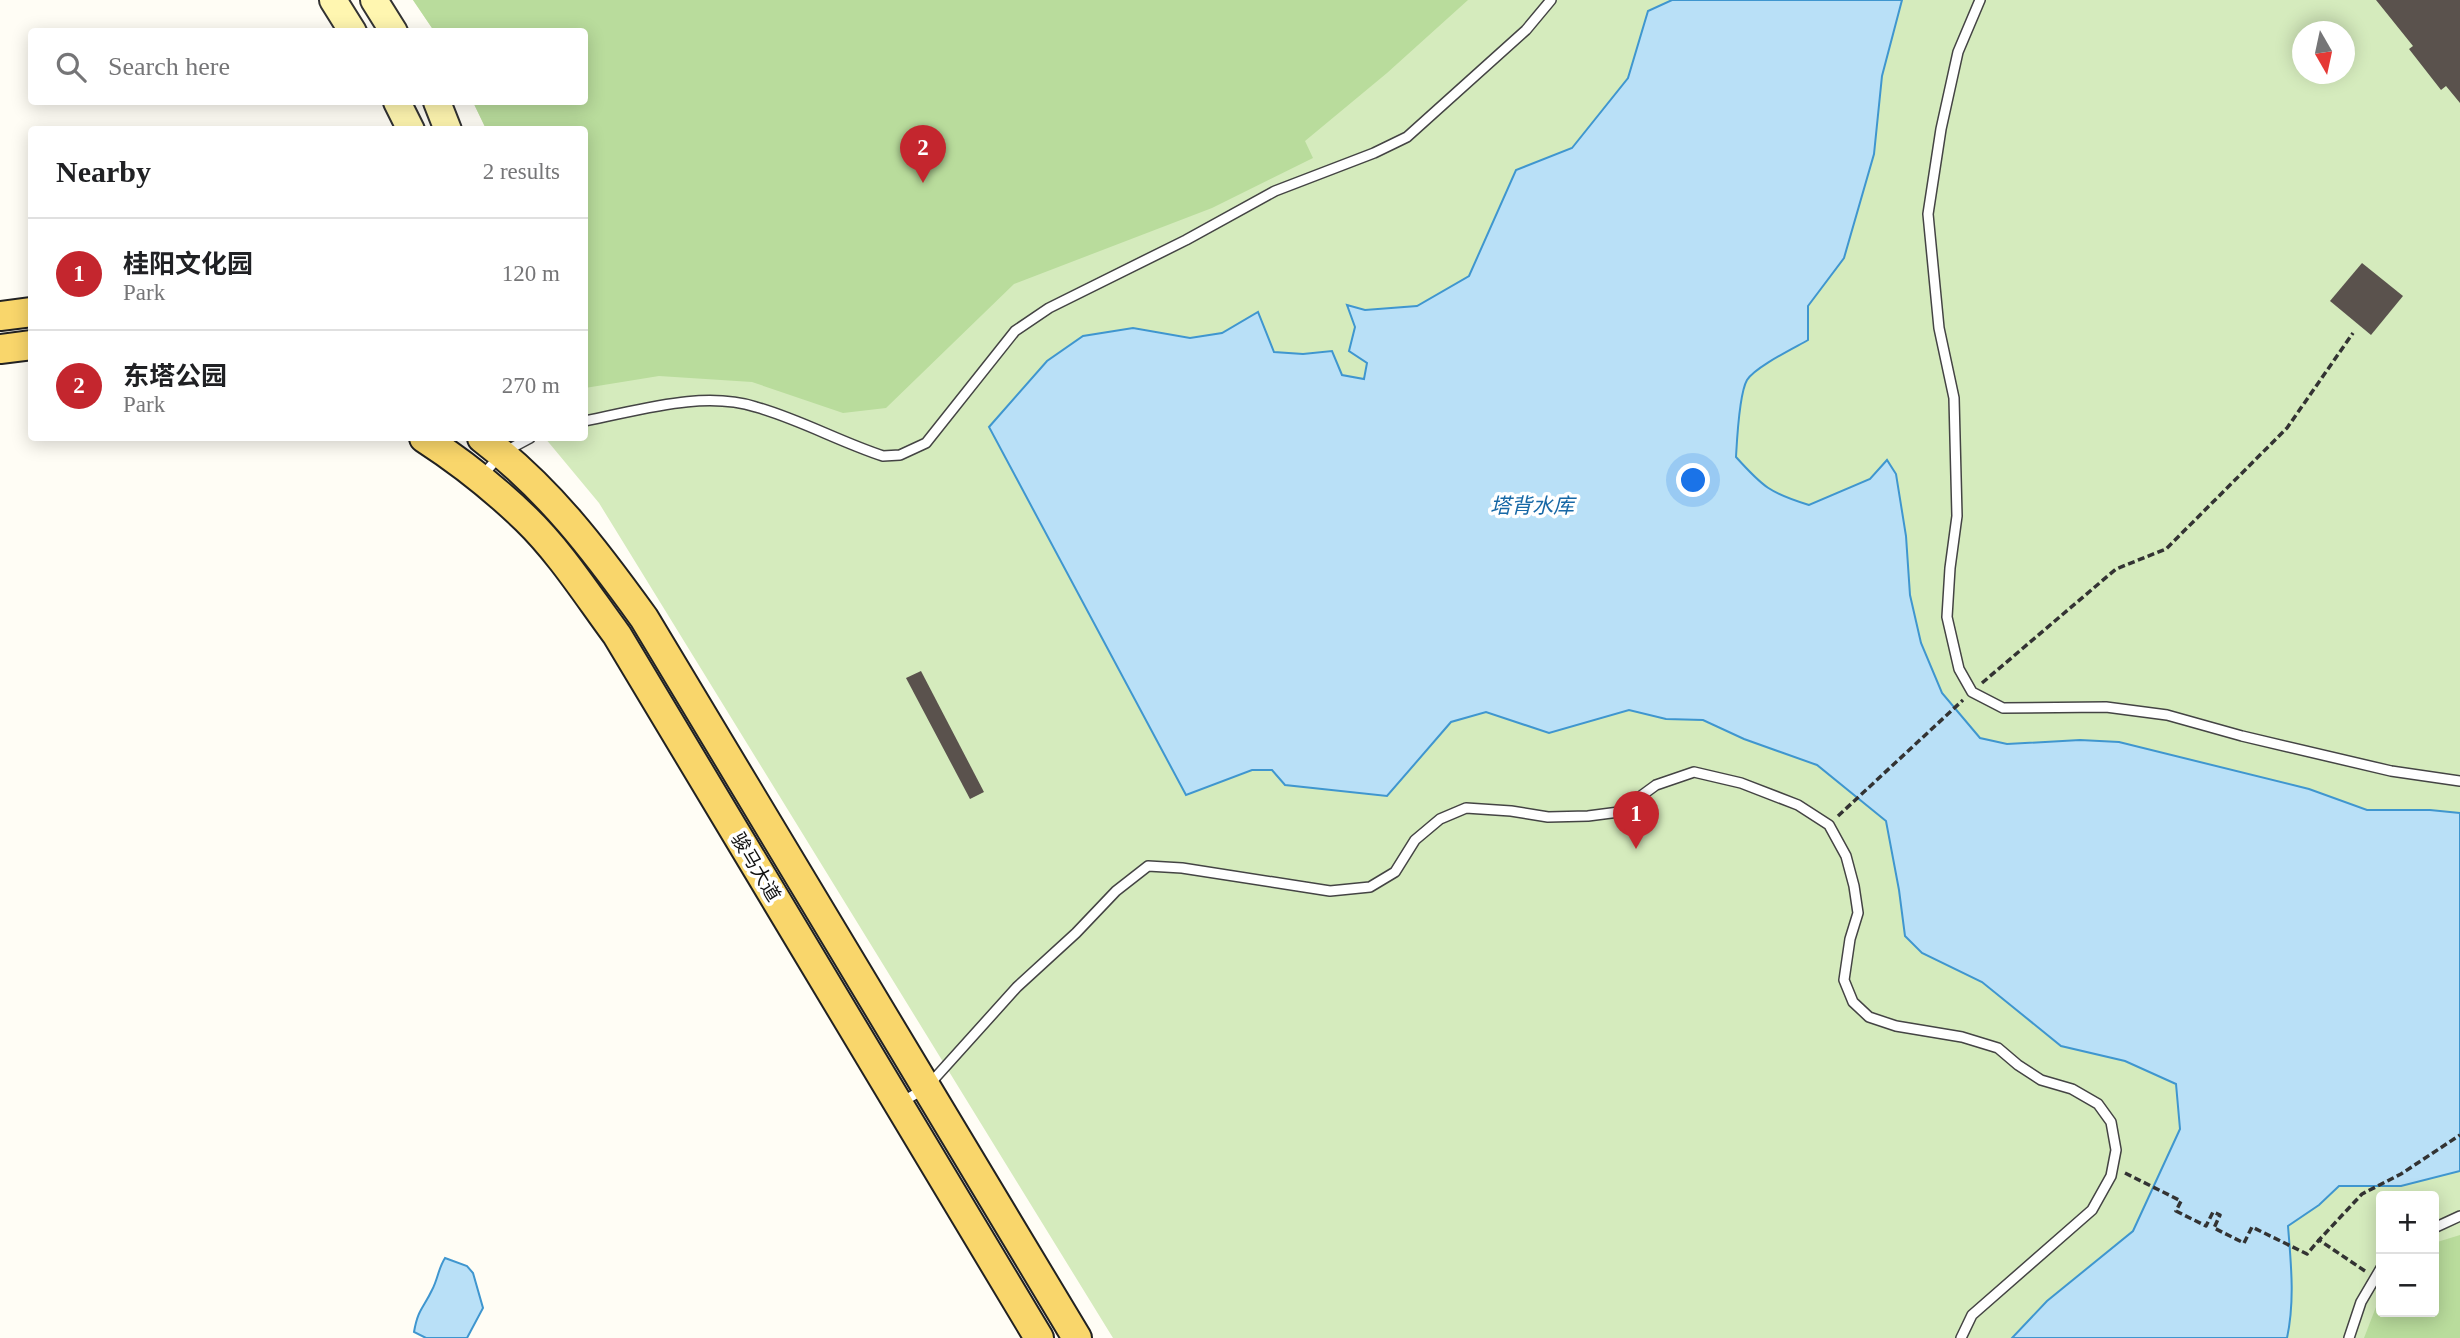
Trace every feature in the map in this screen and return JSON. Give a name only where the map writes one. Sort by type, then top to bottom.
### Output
[{"type":"main road","points":[[333,0],[350,28]]},
{"type":"main road","points":[[374,0],[392,28]]},
{"type":"main road","points":[[398,105],[409,126]]},
{"type":"main road","points":[[438,105],[446,126]]},
{"type":"main road","points":[[0,316],[28,312]]},
{"type":"main road","points":[[0,349],[28,346]]},
{"type":"main road","name":"骏马大道","points":[[429,441],[481,478],[528,521],[617,635],[1039,1338]]},
{"type":"main road","name":"骏马大道","points":[[492,443],[552,499],[644,618],[1077,1338]]},
{"type":"lane","points":[[588,420],[690,402],[722,401],[755,406],[883,456],[900,455],[914,450],[936,433],[1015,331],[1049,308],[1186,240],[1275,191],[1374,153],[1407,137],[1526,30],[1550,0]]},
{"type":"lane","points":[[1980,0],[1958,52],[1941,129],[1928,214],[1939,328],[1954,398],[1957,516],[1947,617],[1959,669],[1972,692],[2003,708],[2106,707],[2167,715],[2242,736],[2391,771],[2460,781]]},
{"type":"lane","points":[[481,478],[492,443]]},
{"type":"lane","points":[[899,1104],[926,1088],[1017,987],[1076,933],[1115,891],[1148,866],[1182,868],[1330,891],[1370,887],[1395,872],[1415,840],[1440,819],[1466,808],[1548,817],[1588,817],[1619,812],[1656,785],[1694,772],[1741,783],[1797,805],[1829,825],[1846,856],[1858,913],[1850,939],[1844,980],[1853,1002],[1869,1017],[1896,1026],[1962,1037],[1997,1048],[2041,1080],[2072,1089],[2098,1104],[2111,1122],[2116,1150],[2113,1167],[2111,1176],[2092,1210],[1972,1315],[1961,1338]]},
{"type":"lane","points":[[2439,1226],[2460,1216]]},
{"type":"lane","points":[[2349,1338],[2361,1302],[2375,1278]]},
{"type":"path","points":[[1829,825],[1972,692],[2116,569],[2166,549],[2287,428],[2353,333]]},
{"type":"path","points":[[2113,1167],[2181,1201],[2176,1212],[2206,1226],[2213,1212],[2220,1215],[2214,1228],[2244,1243],[2252,1227],[2306,1254],[2362,1194],[2401,1174],[2460,1135]]},
{"type":"path","points":[[2319,1240],[2375,1278]]},
{"type":"green space","points":[[413,0],[2460,0],[2460,1338],[1113,1338],[599,503],[547,441],[588,441],[588,126],[485,126],[474,105],[588,105],[588,28],[432,28]]},
{"type":"green space","points":[[413,0],[1468,0],[1387,73],[1305,141],[1313,158],[1212,208],[1014,284],[886,408],[843,413],[752,382],[659,376],[588,388],[588,126],[485,126],[474,105],[588,105],[588,28],[432,28]]},
{"type":"green space","points":[[2460,1235],[2460,1338],[2364,1338],[2376,1307],[2376,1317],[2439,1317],[2439,1241]]},
{"type":"water","name":"塔背水库","points":[[1672,0],[1902,0],[1882,76],[1874,154],[1844,258],[1808,306],[1808,340],[1766,364],[1747,380],[1740,406],[1736,457],[1768,488],[1809,505],[1870,479],[1887,460],[1896,474],[1906,536],[1910,595],[1921,643],[1942,693],[1980,738],[2007,744],[2080,740],[2119,742],[2309,789],[2367,810],[2460,813],[2460,1171],[2401,1186],[2339,1186],[2319,1205],[2288,1226],[2292,1296],[2287,1338],[2012,1338],[2047,1301],[2133,1231],[2180,1129],[2176,1084],[2125,1061],[2061,1046],[1982,982],[1922,953],[1905,936],[1886,821],[1817,765],[1744,739],[1703,720],[1666,719],[1629,710],[1549,733],[1486,712],[1451,722],[1387,796],[1285,785],[1272,770],[1252,770],[1186,795],[989,427],[1047,361],[1083,336],[1133,328],[1190,338],[1222,333],[1258,312],[1274,352],[1303,354],[1332,351],[1342,375],[1364,379],[1367,363],[1349,351],[1355,327],[1347,305],[1365,310],[1417,306],[1469,276],[1516,170],[1572,148],[1628,78],[1648,11]]},
{"type":"water","points":[[445,1258],[467,1266],[473,1273],[483,1308],[467,1338],[426,1338],[414,1332],[419,1314]]},
{"type":"building","points":[[2376,0],[2460,0],[2460,103],[2446,86],[2441,90],[2409,49],[2413,46]]},
{"type":"building","points":[[2362,263],[2403,296],[2371,335],[2330,301]]},
{"type":"building","points":[[921,671],[984,792],[970,799],[906,678]]},
{"type":"place","name":"东塔公园","points":[[923,183]]},
{"type":"place","name":"桂阳文化园","points":[[1636,849]]}]
